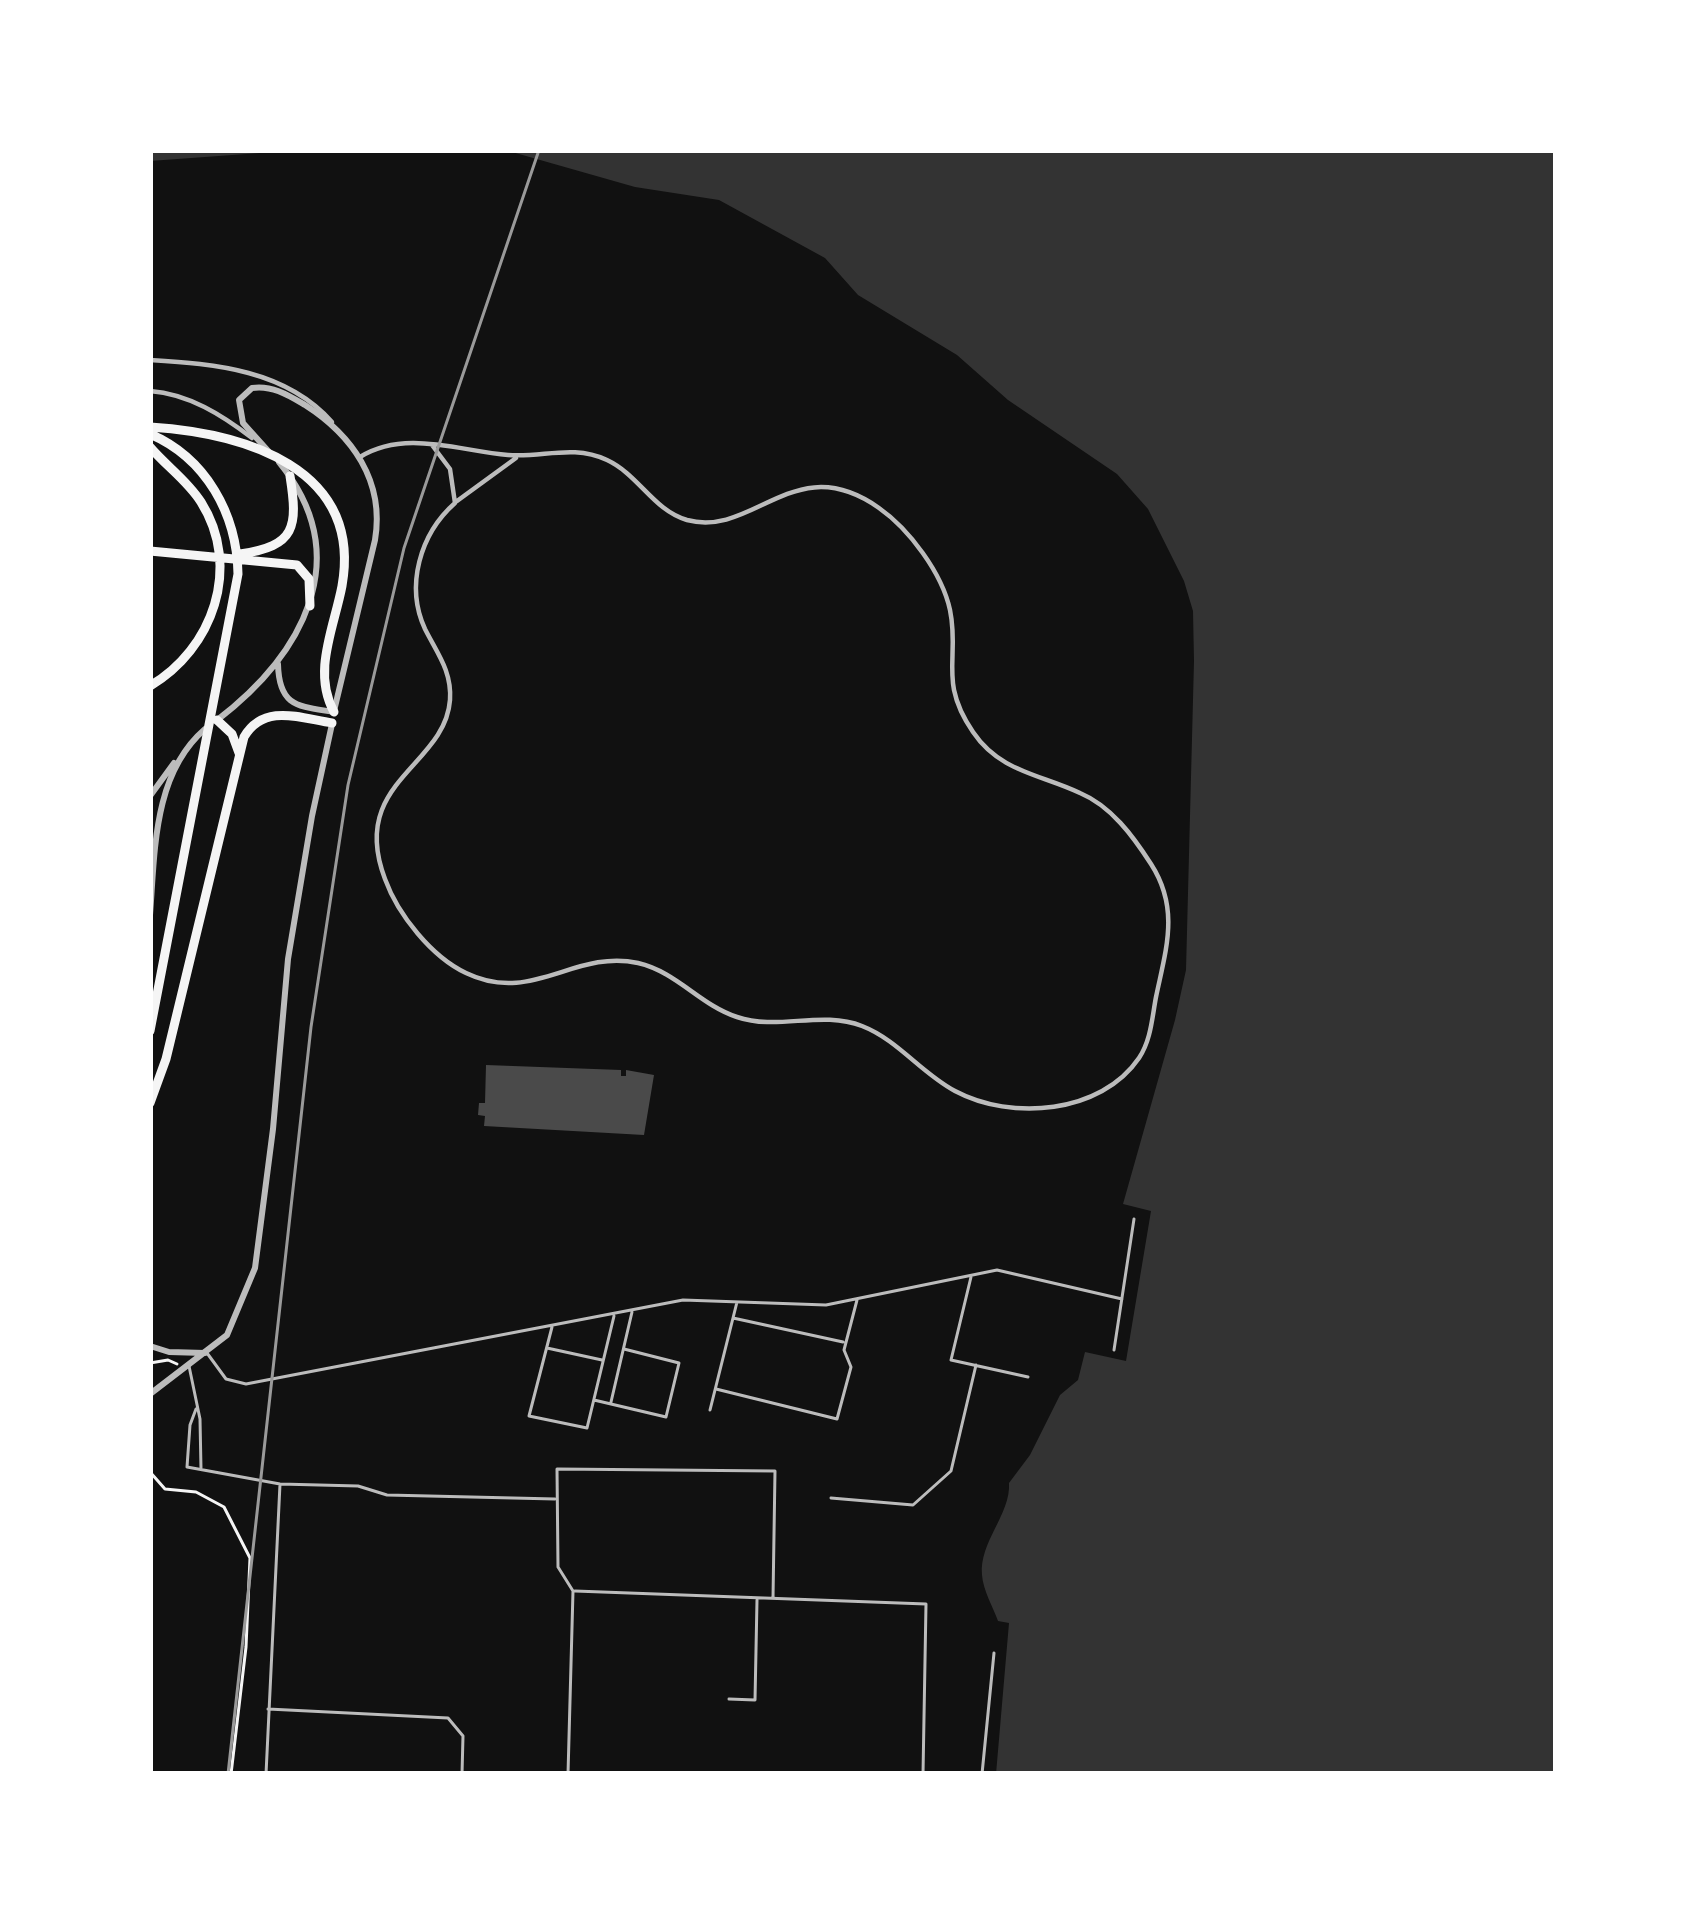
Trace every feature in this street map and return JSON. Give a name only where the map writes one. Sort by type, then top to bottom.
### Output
[{"type":"highway","points":[[150,1103],[166,1059],[239,753],[250,728],[267,716],[280,714],[333,718],[323,683],[344,551],[336,520],[317,487],[297,467],[265,450],[155,431]]},
{"type":"highway","points":[[150,1031],[238,574],[232,530],[218,494],[194,463],[155,431]]},
{"type":"highway","points":[[150,447],[204,507],[216,534],[220,566],[217,598],[201,639],[179,665],[150,686]]},
{"type":"highway","points":[[224,556],[265,550],[284,539],[295,513],[290,476]]},
{"type":"highway","points":[[150,551],[296,565],[309,579],[310,606]]},
{"type":"highway","points":[[218,720],[232,734],[239,753]]},
{"type":"street","points":[[150,360],[224,368],[276,381],[313,401],[359,457],[372,489],[376,530],[311,816],[288,959],[255,1268],[233,1325],[207,1353],[150,1394]]},
{"type":"street","points":[[150,796],[176,760],[259,686],[278,663],[310,606],[316,574],[314,538],[304,503],[290,476],[243,424],[239,400],[252,388],[279,392],[332,422]]},
{"type":"street","points":[[150,391],[208,409],[260,443]]},
{"type":"street","points":[[359,457],[390,444],[521,456],[568,450],[604,458],[667,511],[686,520],[732,519],[778,495],[814,488],[849,493],[891,518],[928,564],[946,597],[953,686],[979,740],[1016,770],[1074,789],[1105,807],[1160,881],[1169,907],[1169,946],[1149,1036],[1140,1057],[1125,1074],[1106,1089],[1075,1102],[1012,1108],[952,1090],[882,1035],[855,1023],[830,1018],[772,1022],[737,1017],[667,973],[641,964],[590,963],[545,980],[510,985],[471,976],[441,957],[387,885],[378,842],[387,797],[434,741],[448,712],[449,677],[422,620],[416,592],[426,540],[437,520],[521,456]]},
{"type":"street","points":[[432,445],[450,469],[455,503]]},
{"type":"street","points":[[278,663],[280,687],[287,699],[333,718]]},
{"type":"street","points":[[150,915],[158,822],[176,760]]},
{"type":"street","points":[[150,1346],[169,1352],[207,1353]]},
{"type":"lane","points":[[1114,1350],[1134,1220]]},
{"type":"lane","points":[[207,1353],[226,1379],[247,1384],[683,1300],[826,1305],[997,1270],[1122,1299]]},
{"type":"lane","points":[[971,1275],[951,1360],[1028,1377]]},
{"type":"lane","points":[[716,1389],[837,1419],[851,1367],[844,1350],[857,1298]]},
{"type":"lane","points":[[710,1410],[737,1302]]},
{"type":"lane","points":[[611,1404],[632,1310]]},
{"type":"lane","points":[[553,1325],[529,1416],[587,1428],[614,1313]]},
{"type":"lane","points":[[733,1318],[846,1342]]},
{"type":"lane","points":[[547,1348],[603,1360]]},
{"type":"lane","points":[[594,1400],[666,1418],[680,1363],[624,1349]]},
{"type":"lane","points":[[830,1498],[913,1505],[951,1471],[976,1365]]},
{"type":"lane","points":[[187,1366],[200,1419],[201,1470]]},
{"type":"lane","points":[[196,1409],[187,1467],[280,1484],[358,1486],[387,1495],[557,1499]]},
{"type":"lane","points":[[568,1774],[573,1591],[558,1567],[557,1469],[775,1471],[773,1598]]},
{"type":"lane","points":[[266,1774],[280,1484]]},
{"type":"lane","points":[[573,1591],[926,1604],[923,1774]]},
{"type":"lane","points":[[729,1700],[755,1700],[757,1598]]},
{"type":"lane","points":[[982,1774],[994,1653]]},
{"type":"lane","points":[[268,1709],[448,1718],[463,1736],[462,1774]]},
{"type":"path","points":[[150,1363],[167,1360],[187,1366]]},
{"type":"path","points":[[150,1472],[165,1489],[196,1492],[224,1507],[250,1558],[246,1647],[231,1774]]},
{"type":"shaded area","points":[[150,150],[301,150],[150,161]]},
{"type":"shaded area","points":[[505,150],[1556,150],[1556,1774],[996,1774],[1009,1623],[998,1621],[984,1587],[985,1551],[1005,1506],[1009,1483],[1030,1455],[1060,1395],[1078,1380],[1085,1352],[1126,1361],[1151,1211],[1123,1204],[1186,970],[1194,661],[1193,611],[1184,581],[1148,509],[1117,474],[1008,400],[957,355],[858,295],[825,258],[719,200],[635,187]]},
{"type":"building","points":[[486,1065],[654,1075],[644,1135],[484,1126],[485,1116],[478,1115],[479,1103],[485,1103]]},
{"type":"railway","points":[[228,1774],[311,1027],[348,785],[404,548],[539,150]]}]
